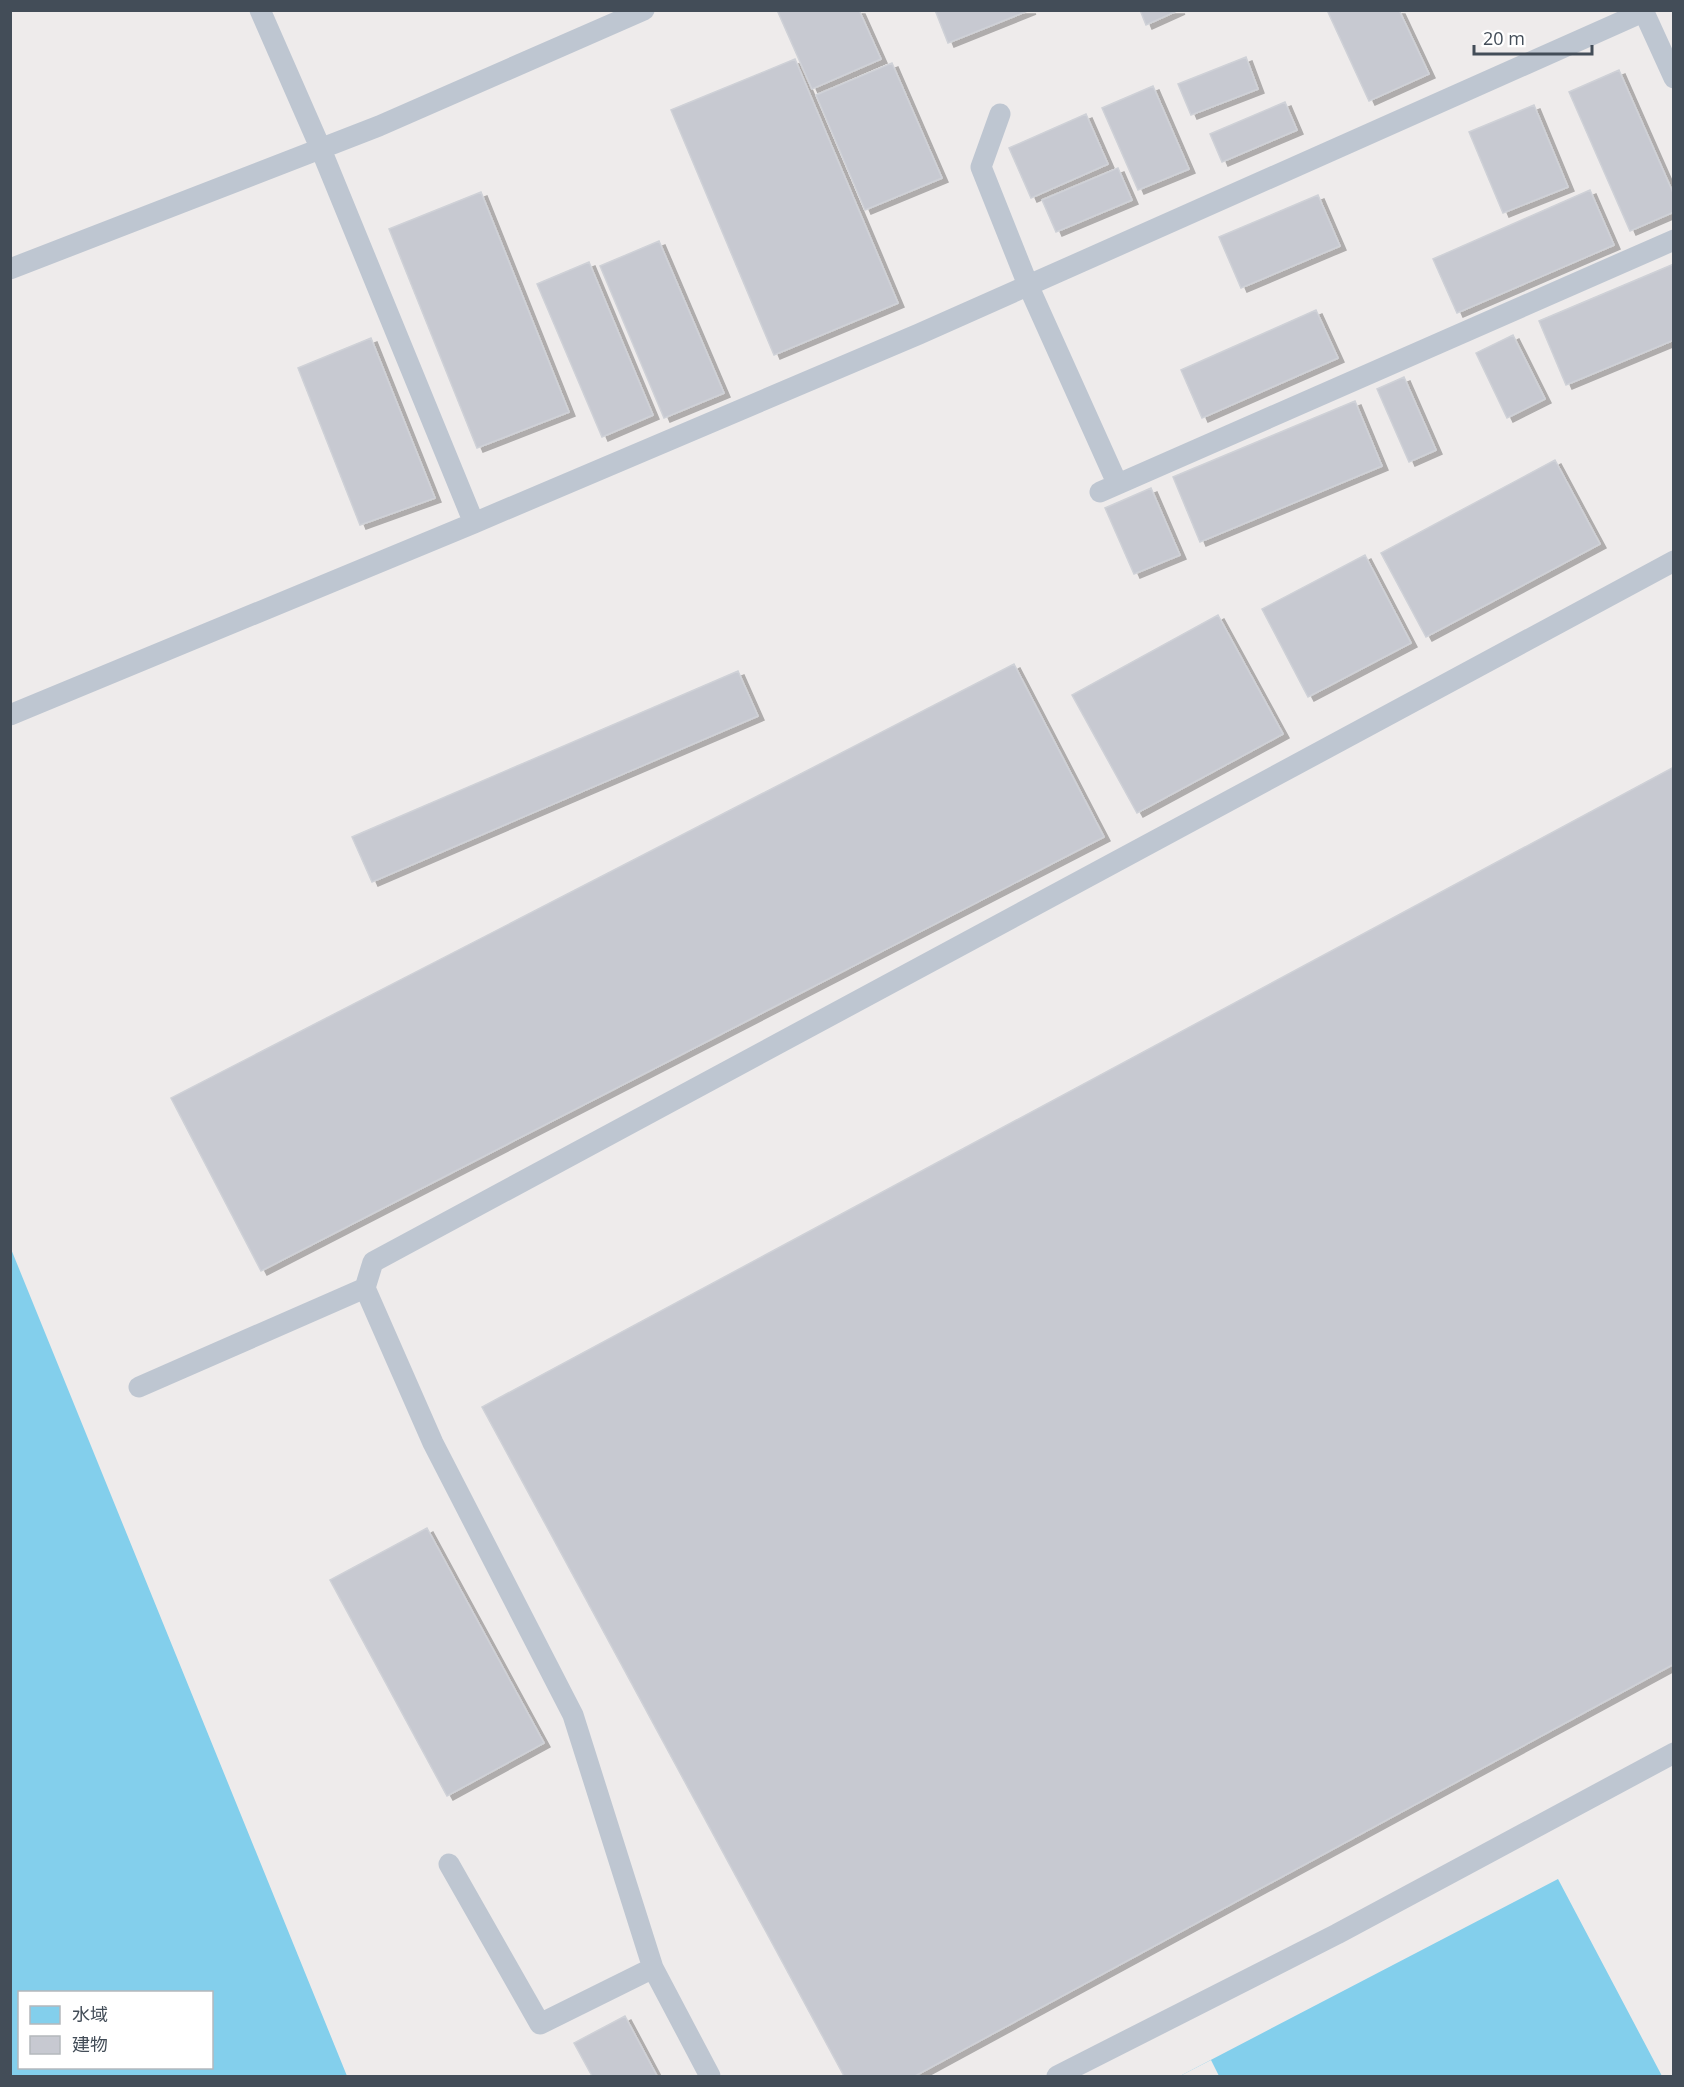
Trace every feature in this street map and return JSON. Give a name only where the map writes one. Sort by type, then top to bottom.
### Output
[{"type":"lane","points":[[261,10],[320,147],[474,523]]},
{"type":"lane","points":[[10,269],[379,126],[644,10]]},
{"type":"lane","points":[[10,715],[474,523],[1028,285],[1643,11],[1674,78]]},
{"type":"lane","points":[[1000,114],[981,167],[1108,487],[1674,240]]},
{"type":"lane","points":[[710,2076],[653,1968],[573,1714],[433,1443],[365,1288],[373,1262],[1674,561]]},
{"type":"lane","points":[[139,1387],[365,1288]]},
{"type":"lane","points":[[1058,2076],[1337,1934],[1674,1753]]},
{"type":"lane","points":[[449,1864],[540,2024],[653,1968]]},
{"type":"water","points":[[11,1249],[347,2076],[11,2076]]},
{"type":"water","points":[[1558,1879],[1662,2076],[1180,2076]]},
{"type":"pier","points":[[1211,2060],[1219,2076],[1180,2076]]},
{"type":"building","points":[[777,10],[859,10],[881,59],[812,89]]},
{"type":"building","points":[[935,10],[1030,10],[948,43]]},
{"type":"building","points":[[1140,10],[1179,10],[1146,25]]},
{"type":"building","points":[[1327,10],[1399,10],[1429,74],[1369,101]]},
{"type":"building","points":[[1246,57],[1258,89],[1191,115],[1178,84]]},
{"type":"building","points":[[795,59],[898,303],[774,355],[671,110]]},
{"type":"building","points":[[892,63],[942,178],[865,210],[816,95]]},
{"type":"building","points":[[1619,70],[1674,195],[1674,212],[1630,231],[1569,92]]},
{"type":"building","points":[[1153,86],[1189,169],[1138,190],[1102,108]]},
{"type":"building","points":[[1285,102],[1297,130],[1222,162],[1210,134]]},
{"type":"building","points":[[1534,105],[1568,187],[1503,213],[1469,132]]},
{"type":"building","points":[[1086,114],[1108,164],[1031,198],[1009,148]]},
{"type":"building","points":[[1118,168],[1132,200],[1056,232],[1042,200]]},
{"type":"building","points":[[1590,190],[1614,245],[1457,313],[1433,259]]},
{"type":"building","points":[[481,192],[569,412],[477,448],[389,229]]},
{"type":"building","points":[[1318,195],[1340,246],[1241,288],[1219,237]]},
{"type":"building","points":[[659,241],[724,393],[664,418],[600,266]]},
{"type":"building","points":[[589,262],[653,415],[602,437],[537,284]]},
{"type":"building","points":[[1674,264],[1674,340],[1566,385],[1539,321]]},
{"type":"building","points":[[1316,310],[1338,358],[1202,418],[1181,370]]},
{"type":"building","points":[[1513,335],[1545,399],[1507,418],[1476,353]]},
{"type":"building","points":[[371,338],[435,498],[360,525],[298,368]]},
{"type":"building","points":[[1404,377],[1436,450],[1409,462],[1377,389]]},
{"type":"building","points":[[1355,401],[1382,466],[1200,542],[1173,477]]},
{"type":"building","points":[[1555,460],[1600,544],[1426,637],[1381,553]]},
{"type":"building","points":[[1151,488],[1180,555],[1134,574],[1105,508]]},
{"type":"building","points":[[1365,555],[1411,643],[1308,697],[1262,609]]},
{"type":"building","points":[[1218,615],[1283,734],[1137,813],[1072,695]]},
{"type":"building","points":[[1014,664],[1104,837],[261,1271],[171,1098]]},
{"type":"building","points":[[738,671],[758,716],[372,882],[352,837]]},
{"type":"building","points":[[1674,767],[1674,1664],[915,2076],[844,2076],[482,1407]]},
{"type":"building","points":[[427,1528],[544,1743],[447,1796],[330,1580]]},
{"type":"building","points":[[625,2016],[657,2076],[592,2076],[574,2043]]}]
